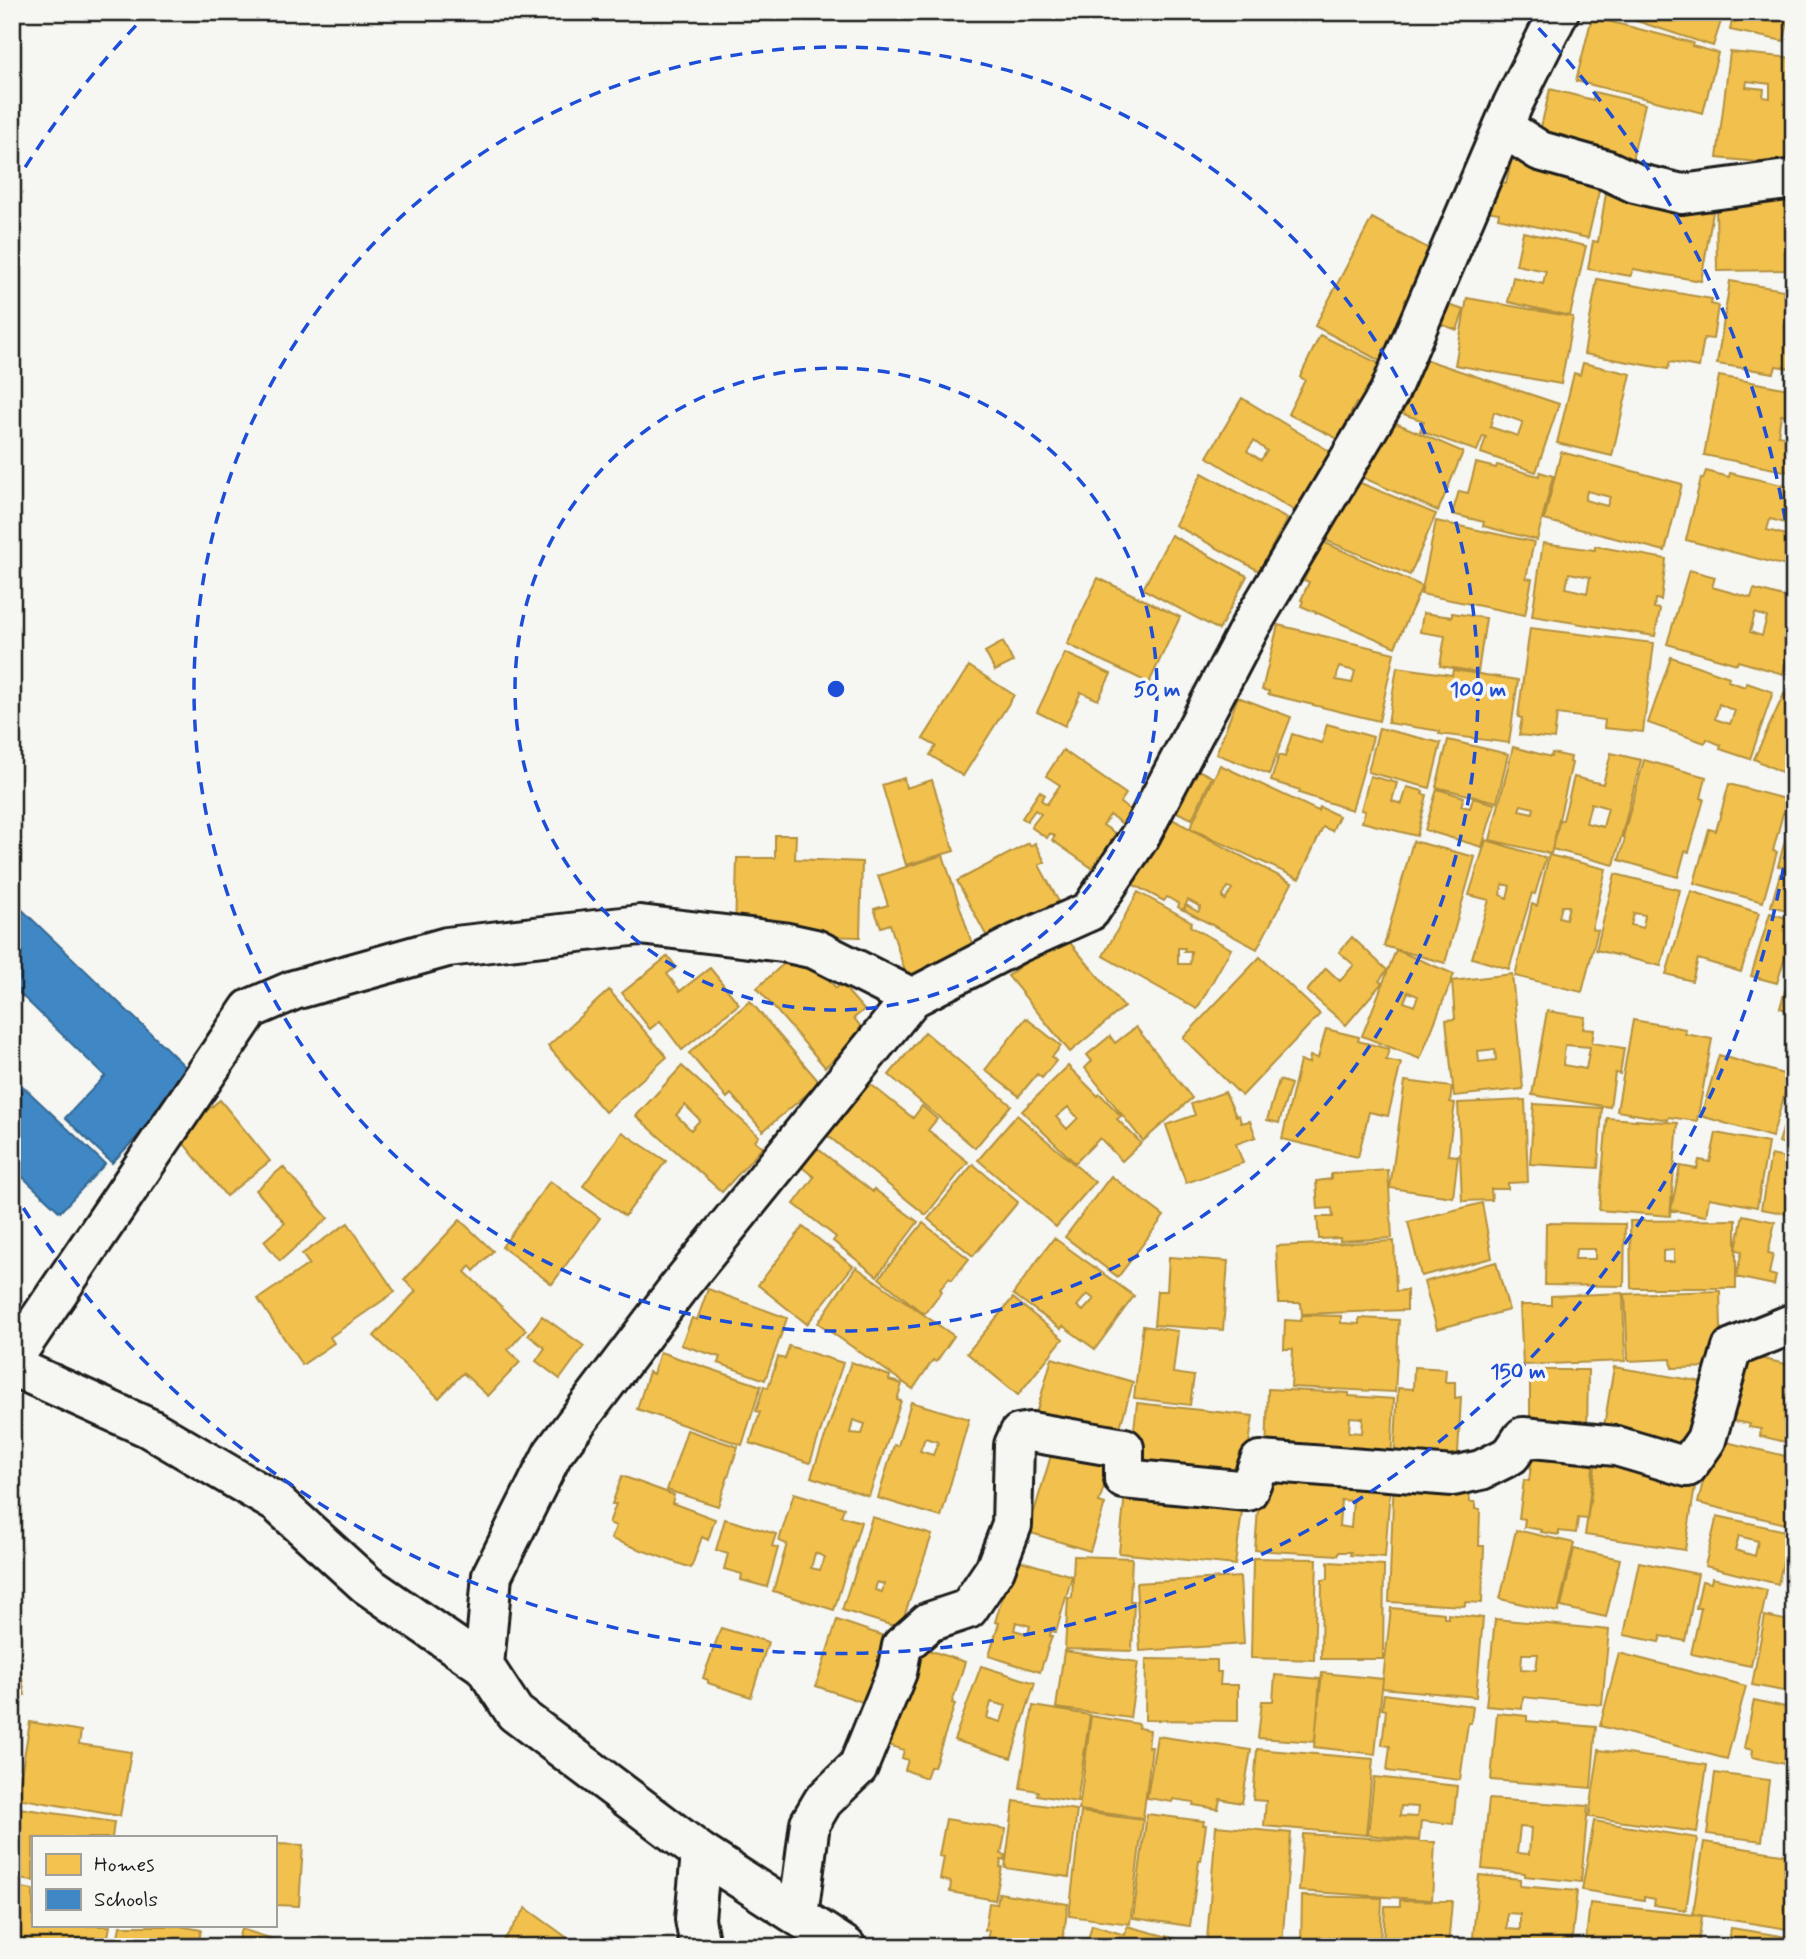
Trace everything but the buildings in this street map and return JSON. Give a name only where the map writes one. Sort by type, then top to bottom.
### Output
[{"type":"street","points":[[484,1666],[492,1576],[553,1453],[678,1288],[912,998],[1018,943],[1090,911],[1140,836],[1251,625],[1389,393],[1513,104],[1559,12]]},
{"type":"street","points":[[1503,127],[1540,152],[1608,170],[1635,183],[1682,194],[1794,179]]},
{"type":"street","points":[[12,1360],[250,1009],[293,990],[447,947],[640,925],[783,942],[815,949],[912,998]]},
{"type":"street","points":[[798,1916],[810,1823],[823,1801],[859,1767],[897,1672],[902,1646],[929,1622],[968,1609],[995,1569],[1012,1525],[1014,1445],[1019,1434],[1040,1433],[1124,1448],[1124,1479],[1248,1491],[1261,1461],[1453,1476],[1481,1470],[1511,1455],[1523,1437],[1616,1446],[1687,1467],[1706,1440],[1732,1348],[1794,1323]]},
{"type":"street","points":[[12,1366],[149,1428],[277,1503],[367,1585],[484,1666],[515,1713],[701,1853],[846,1947]]},
{"type":"street","points":[[700,1947],[695,1919],[701,1853]]}]
